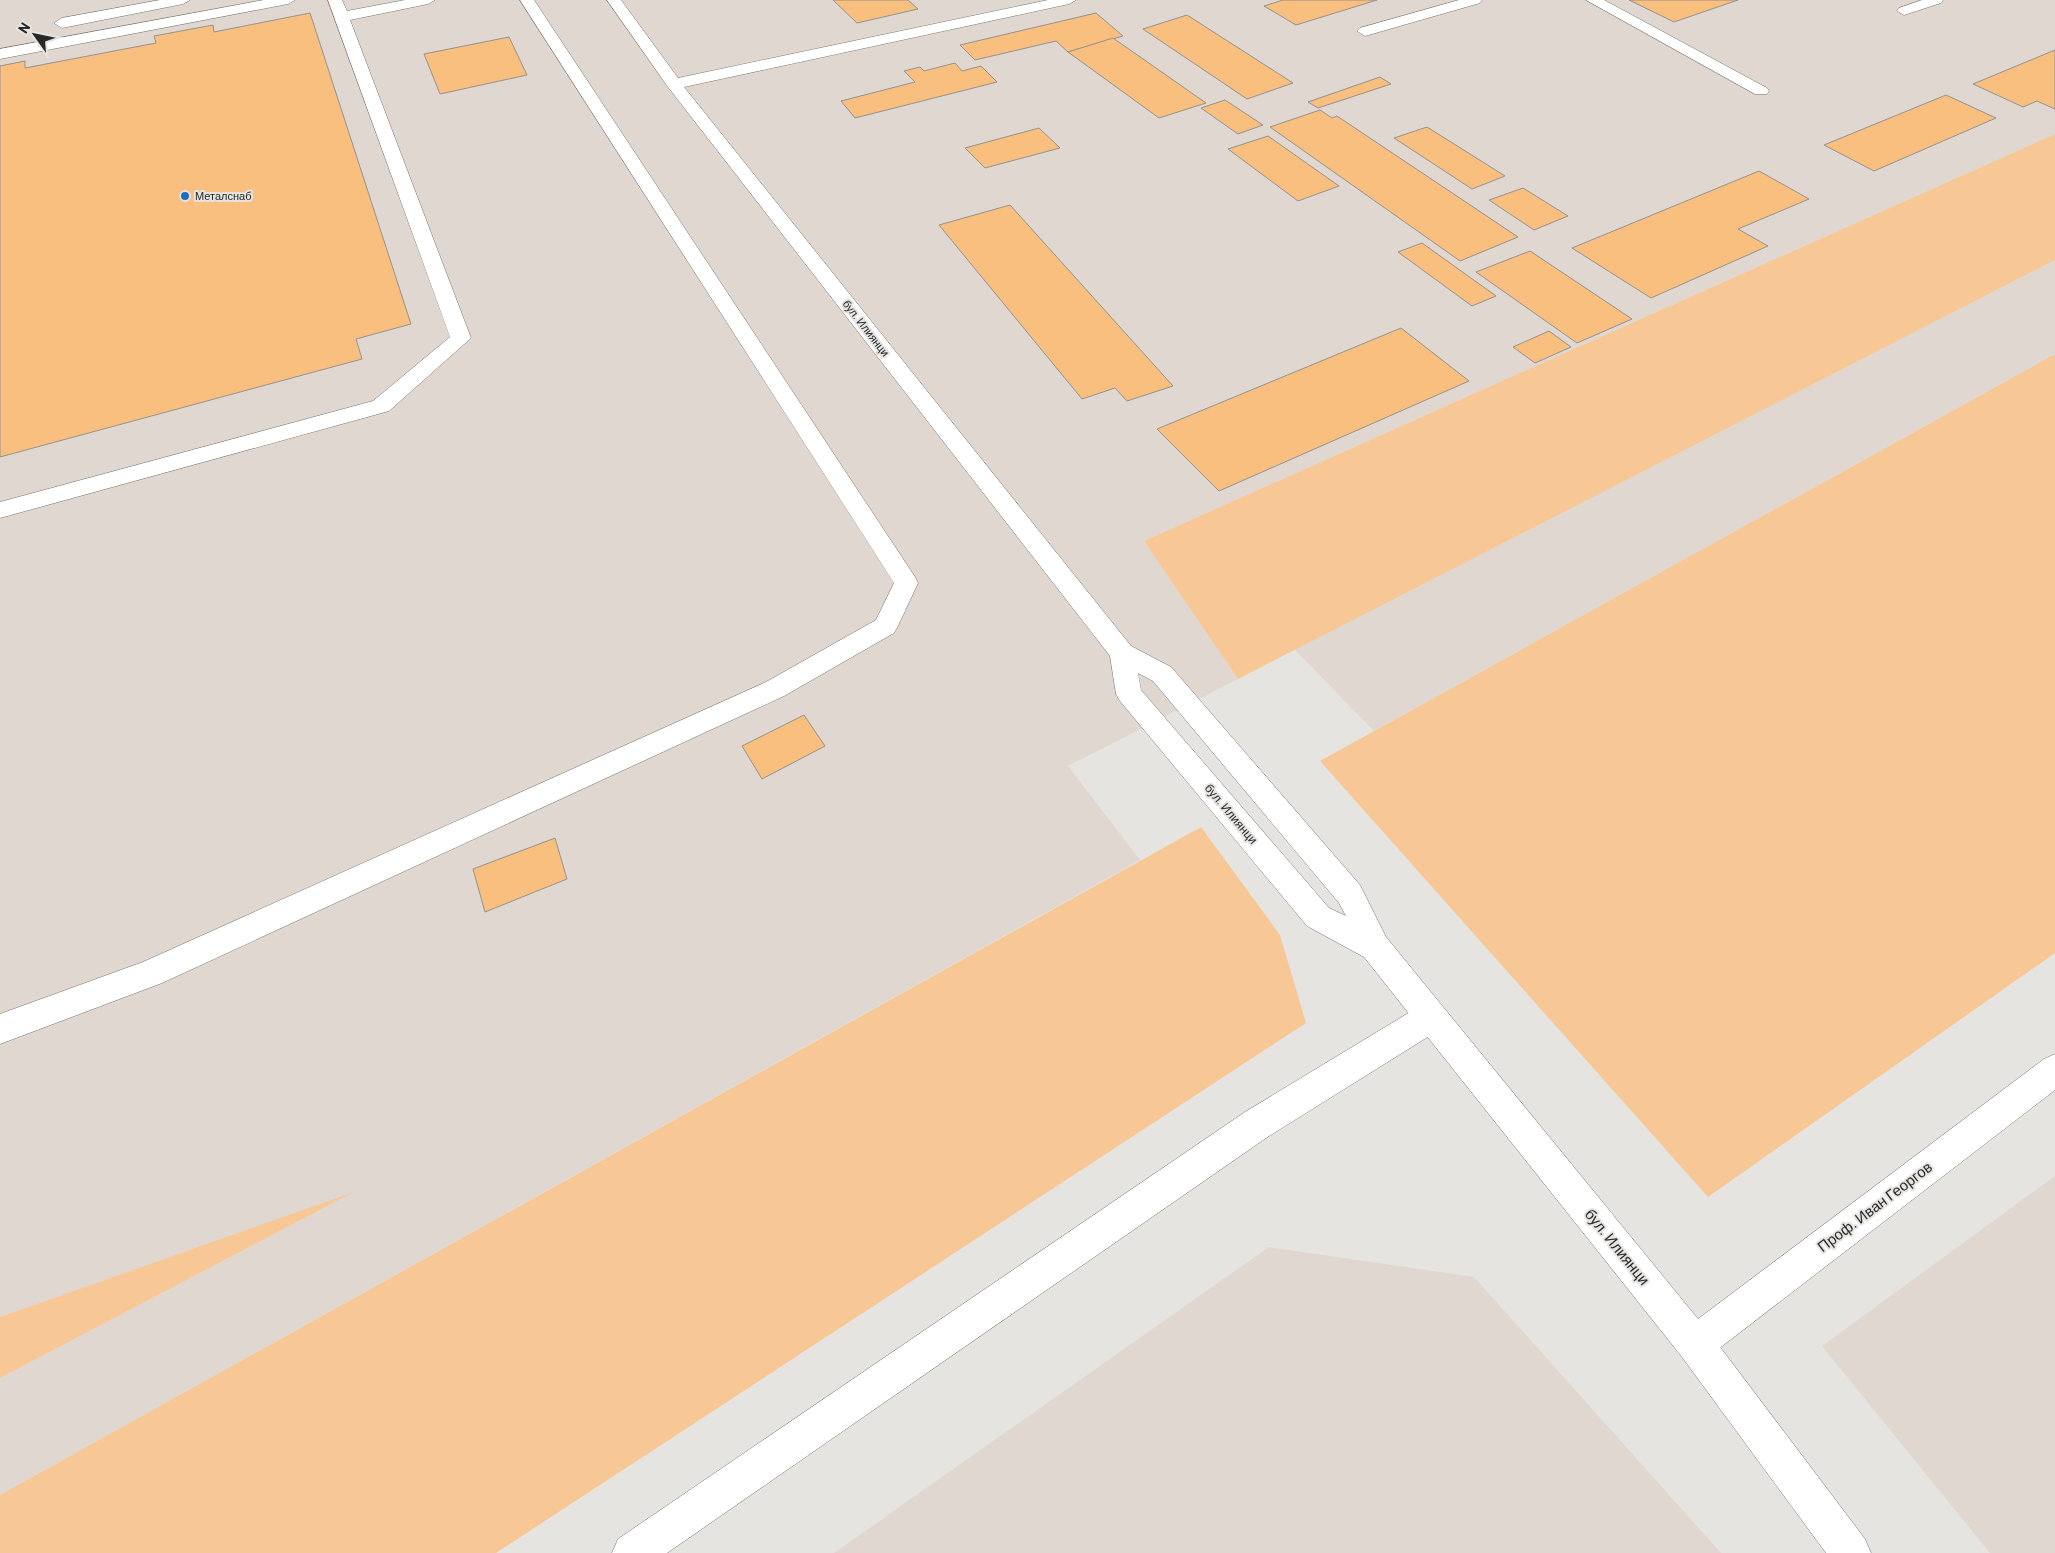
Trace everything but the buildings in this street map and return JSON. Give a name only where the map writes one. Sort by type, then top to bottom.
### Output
[{"type":"street","points":[[48,26],[183,0]]},
{"type":"street","points":[[0,54],[288,0]]},
{"type":"street","points":[[0,510],[381,406],[461,338],[338,9],[428,0]]},
{"type":"street","points":[[0,1029],[151,973],[775,689],[885,626],[906,583],[527,0]]},
{"type":"street","name":"бул. Илиянци","points":[[614,0],[674,84],[1122,652],[1162,674],[1350,894],[1374,947],[1696,1344],[1851,1553]]},
{"type":"street","points":[[674,84],[1069,0]]},
{"type":"street","points":[[1365,31],[1475,0]]},
{"type":"street","points":[[1593,0],[1761,91]]},
{"type":"street","points":[[1904,12],[1936,0]]},
{"type":"street","name":"бул. Илиянци","points":[[1122,652],[1129,694],[1318,917],[1374,947]]},
{"type":"street","points":[[632,1553],[1257,1124],[1431,1017]]},
{"type":"street","name":"Проф. Иван Георгов","points":[[1696,1344],[2055,1070]]},
{"type":"shaded area","points":[[0,0],[2055,0],[2055,134],[1144,541],[1238,679],[1068,766],[1140,860],[0,1495],[0,1378],[350,1194],[0,1317]]},
{"type":"shaded area","points":[[2055,134],[2055,260],[1238,679],[1144,541]]},
{"type":"shaded area","points":[[2055,260],[2055,354],[1374,731],[1294,649]]},
{"type":"shaded area","points":[[2055,354],[2055,953],[1708,1197],[1320,761]]},
{"type":"shaded area","points":[[1201,827],[1280,935],[1306,1023],[496,1553],[0,1553],[0,1495]]},
{"type":"shaded area","points":[[2055,1176],[2055,1553],[1990,1553],[1822,1346]]},
{"type":"shaded area","points":[[354,1192],[0,1378],[0,1317]]},
{"type":"shaded area","points":[[1269,1247],[1474,1277],[1721,1553],[834,1553]]},
{"type":"place","name":"Металснаб","points":[[185,196]]}]
